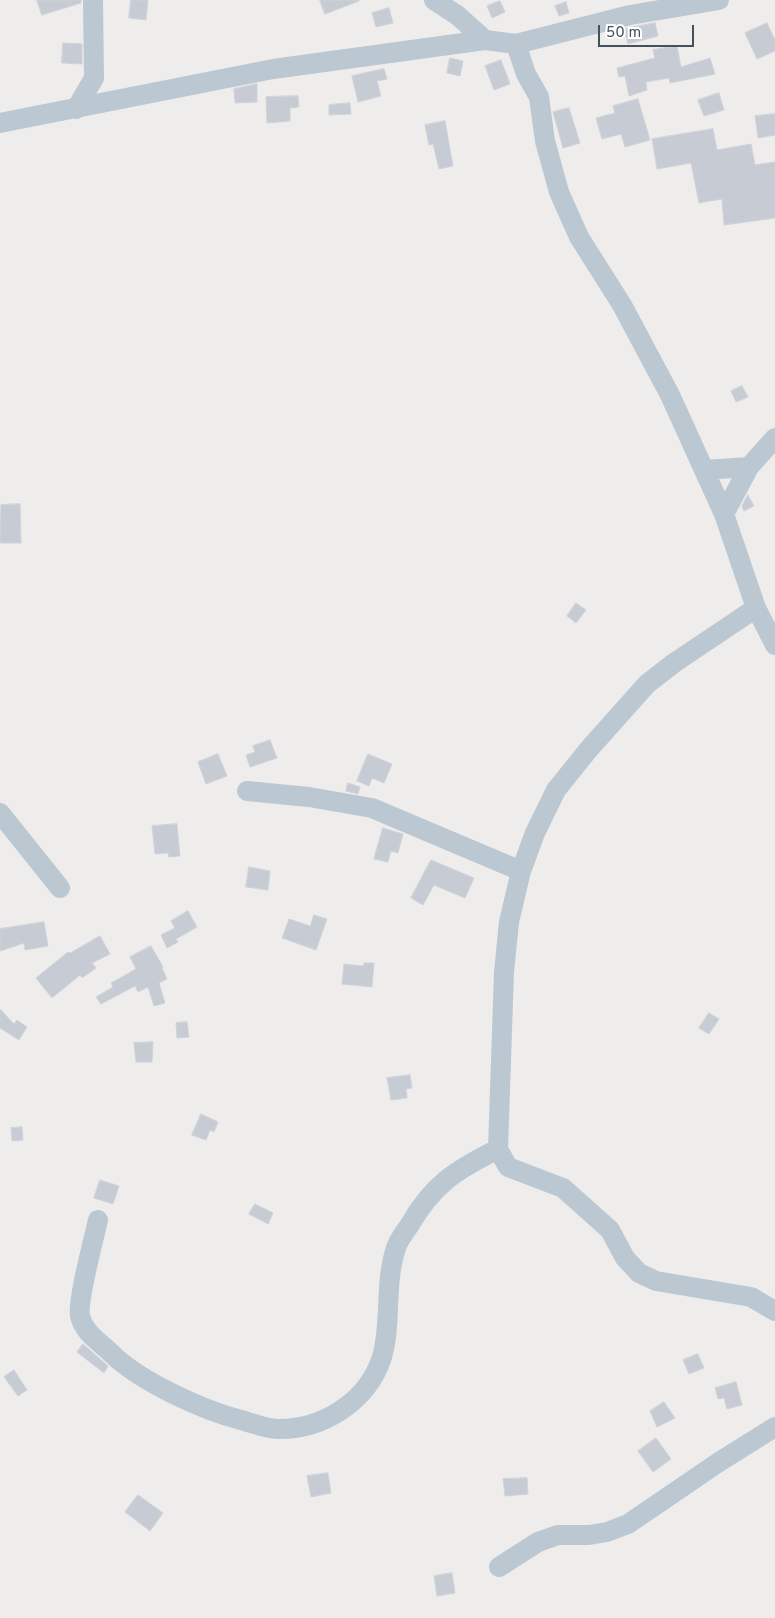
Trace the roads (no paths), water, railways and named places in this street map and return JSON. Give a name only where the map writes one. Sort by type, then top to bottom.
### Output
[{"type":"street","points":[[76,109],[94,78],[93,0]]},
{"type":"street","points":[[434,0],[457,15],[485,40]]},
{"type":"street","points":[[0,123],[273,69],[485,40],[516,44],[628,8],[719,0]]},
{"type":"street","points":[[516,44],[526,74],[539,97],[546,141],[559,192],[579,237],[622,305],[670,395],[724,514],[756,608],[775,645]]},
{"type":"street","points":[[94,78],[123,100]]},
{"type":"street","points":[[724,514],[749,467],[775,438]]},
{"type":"street","points":[[704,470],[749,467]]},
{"type":"street","points":[[756,608],[674,662],[647,684],[589,749],[556,790],[535,833],[521,872],[509,922],[504,972],[498,1149],[508,1167],[563,1188],[610,1230],[625,1258],[639,1273],[656,1280],[751,1297],[775,1311]]},
{"type":"street","points":[[247,791],[309,797],[372,808],[521,872]]},
{"type":"street","points":[[0,813],[60,888]]},
{"type":"street","points":[[98,1220],[84,1284],[80,1316],[92,1337],[123,1365],[211,1412],[275,1429],[298,1428],[329,1419],[360,1396],[375,1374],[382,1357],[386,1329],[388,1285],[396,1247],[430,1192],[464,1165],[498,1149]]},
{"type":"street","points":[[499,1567],[538,1542],[558,1535],[589,1535],[607,1532],[628,1524],[718,1462],[775,1428]]}]
